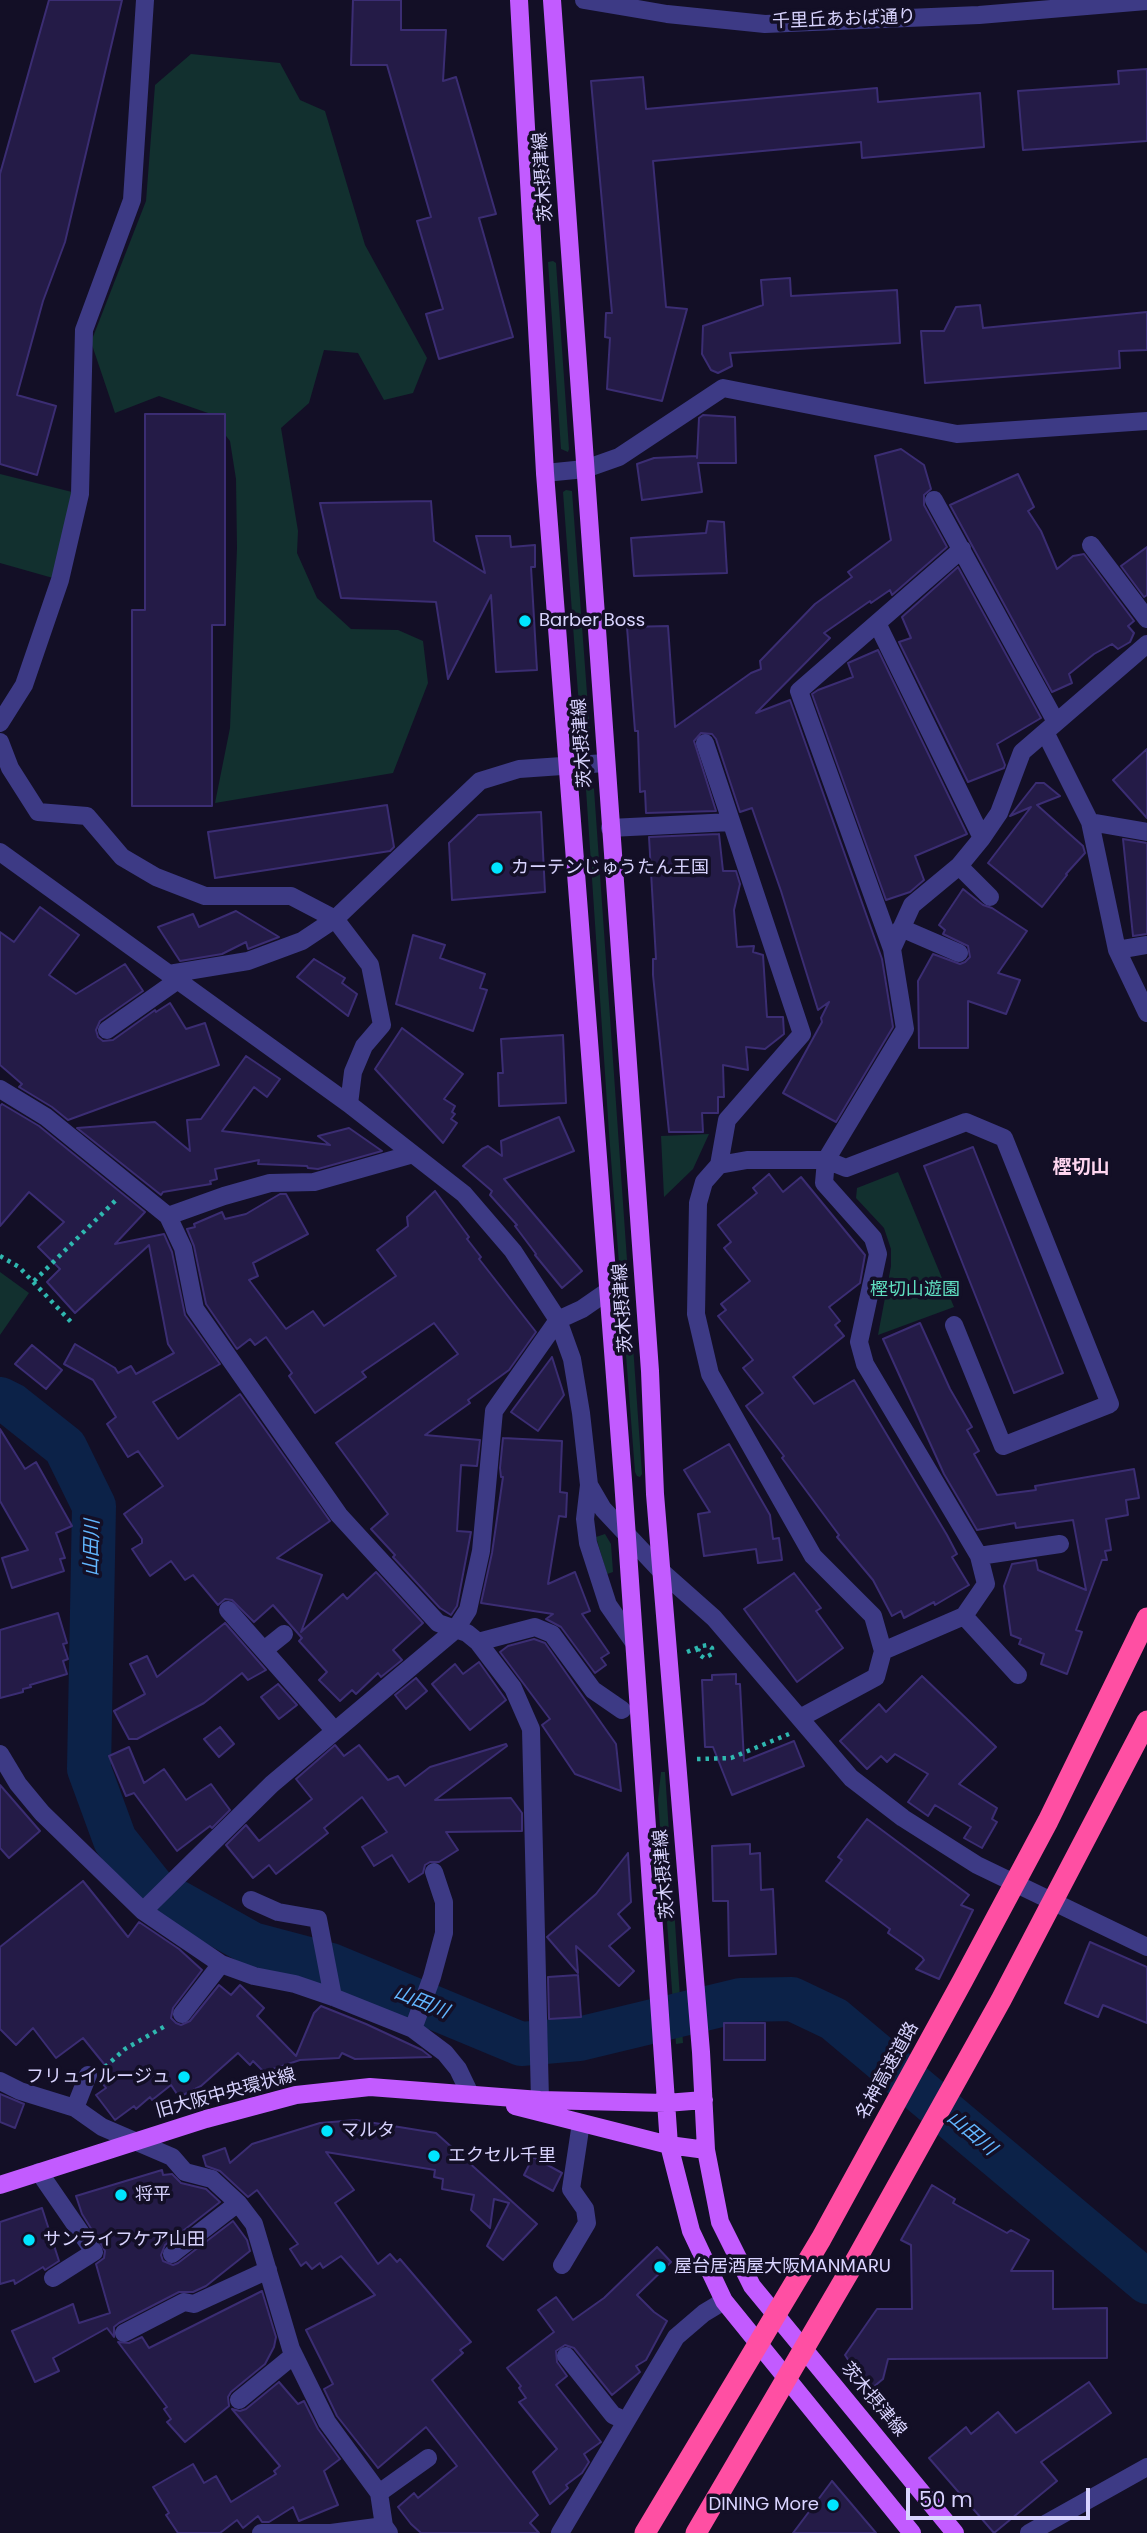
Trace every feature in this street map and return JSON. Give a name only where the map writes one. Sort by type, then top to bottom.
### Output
[{"type":"highway","name":"名神高速道路","points":[[645,2533],[821,2239],[1048,1821],[1147,1618]]},
{"type":"highway","points":[[696,2533],[995,2012],[1147,1720]]},
{"type":"main road","name":"茨木摂津線","points":[[519,0],[545,473],[608,1291],[669,2145],[691,2231],[724,2301],[912,2533]]},
{"type":"main road","name":"茨木摂津線","points":[[552,0],[650,1371],[661,1571],[701,2052],[706,2150],[720,2222],[751,2286],[956,2533]]},
{"type":"main road","name":"旧大阪中央環状線","points":[[0,2185],[296,2095],[370,2087],[540,2099],[666,2103],[704,2100]]},
{"type":"main road","name":"旧大阪中央環状線","points":[[470,2094],[669,2145],[706,2150]]},
{"type":"street","points":[[0,723],[24,685],[60,580],[80,494],[84,330],[132,200],[145,0]]},
{"type":"street","name":"千里丘あおば通り","points":[[584,0],[765,24],[979,15],[1147,1]]},
{"type":"street","points":[[545,473],[585,469],[619,457],[723,388],[957,434],[1147,421]]},
{"type":"street","points":[[934,500],[962,549],[1051,727],[1090,822],[1117,950],[1147,1013]]},
{"type":"street","points":[[1091,545],[1147,620]]},
{"type":"street","points":[[883,1651],[964,1616],[986,1584],[979,1556],[865,1364],[859,1342],[878,1254],[873,1238],[824,1183],[826,1160],[905,1029],[892,949],[799,691],[962,549]]},
{"type":"street","points":[[877,623],[982,838]]},
{"type":"street","points":[[892,949],[912,905],[958,866],[999,813],[1022,752],[1147,644]]},
{"type":"street","points":[[0,742],[10,768],[38,812],[87,816],[122,857],[156,877],[205,897],[291,897],[335,919],[370,965],[382,1025],[364,1046],[353,1072],[349,1104]]},
{"type":"street","points":[[705,743],[802,1034],[727,1120],[719,1165],[704,1182],[698,1203],[696,1314],[710,1374],[813,1556],[873,1616],[883,1651],[876,1677],[797,1725]]},
{"type":"street","points":[[107,1030],[173,977],[248,961],[302,942],[335,919],[480,781],[519,769],[605,763]]},
{"type":"street","points":[[610,828],[731,822]]},
{"type":"street","points":[[1090,822],[1147,832]]},
{"type":"street","points":[[0,852],[349,1104],[464,1195],[513,1251],[558,1320],[572,1359],[589,1485],[585,1519],[588,1543],[608,1605],[633,1641]]},
{"type":"street","points":[[958,866],[990,897]]},
{"type":"street","points":[[901,928],[958,953]]},
{"type":"street","points":[[1117,950],[1147,945]]},
{"type":"street","points":[[0,1089],[46,1117],[168,1216],[183,1248],[195,1310],[339,1515],[438,1623],[467,1633],[478,1642],[513,1688],[531,1729],[540,2099]]},
{"type":"street","points":[[719,1165],[747,1160],[826,1160],[846,1168],[966,1122],[1004,1138],[1110,1404],[1003,1446],[954,1325]]},
{"type":"street","points":[[168,1216],[270,1183],[314,1182],[413,1154]]},
{"type":"street","points":[[143,1911],[272,1784],[455,1630],[468,1609],[481,1551],[494,1411],[558,1320],[582,1310],[608,1291]]},
{"type":"street","points":[[589,1485],[603,1509],[626,1535],[661,1571],[714,1618],[797,1725],[851,1778],[903,1818],[977,1865],[1145,1941]]},
{"type":"street","points":[[979,1556],[1060,1544]]},
{"type":"street","points":[[228,1610],[335,1731]]},
{"type":"street","points":[[964,1616],[1018,1675]]},
{"type":"street","points":[[478,1642],[535,1627],[552,1634],[593,1690],[622,1710]]},
{"type":"street","points":[[264,1650],[284,1634]]},
{"type":"street","points":[[0,1755],[42,1813],[143,1911],[221,1964],[254,1976],[295,1984],[413,2029],[445,2053],[458,2069],[470,2094]]},
{"type":"street","points":[[413,2029],[432,1977],[444,1933],[444,1902],[434,1872]]},
{"type":"street","points":[[251,1900],[278,1912],[318,1919],[333,1997]]},
{"type":"street","points":[[182,2014],[221,1964]]},
{"type":"street","points":[[75,2108],[88,2075]]},
{"type":"street","points":[[0,2081],[20,2091],[75,2108],[102,2127],[172,2157],[185,2172],[212,2179],[238,2203],[254,2224],[294,2355],[327,2422],[379,2493],[387,2530],[261,2533]]},
{"type":"street","points":[[562,2265],[587,2223],[585,2209],[571,2189],[581,2123]]},
{"type":"street","points":[[39,2172],[94,2252],[53,2278]]},
{"type":"street","points":[[172,2254],[238,2203]]},
{"type":"street","points":[[124,2333],[184,2302],[194,2304],[268,2270]]},
{"type":"street","points":[[560,2533],[676,2337],[704,2313],[724,2301]]},
{"type":"street","points":[[239,2400],[294,2355]]},
{"type":"street","points":[[566,2356],[613,2415],[626,2421]]},
{"type":"street","points":[[379,2493],[428,2458]]},
{"type":"street","points":[[1028,2533],[1147,2467]]},
{"type":"path","points":[[34,1281],[131,1185]]},
{"type":"path","points":[[0,1256],[19,1267],[72,1323]]},
{"type":"path","points":[[697,1759],[731,1758],[797,1725]]},
{"type":"path","points":[[88,2075],[104,2068],[125,2049],[174,2022],[182,2014]]},
{"type":"green space","points":[[191,54],[280,63],[300,100],[325,111],[365,245],[427,358],[413,393],[384,400],[358,353],[324,350],[309,403],[281,428],[298,531],[297,553],[317,598],[351,629],[398,630],[423,641],[428,683],[393,773],[215,803],[230,728],[237,548],[236,479],[230,441],[208,413],[159,396],[115,413],[91,342],[146,201],[155,85]]},
{"type":"green space","points":[[548,262],[556,263],[568,452],[561,449]]},
{"type":"green space","points":[[0,474],[80,494],[60,580],[0,563]]},
{"type":"green space","points":[[572,491],[590,734],[587,737],[581,733],[563,492]]},
{"type":"green space","points":[[588,786],[594,789],[642,1474],[640,1477],[635,1472],[609,1133],[586,789]]},
{"type":"green space","points":[[709,1134],[693,1169],[664,1197],[661,1136]]},
{"type":"green space","name":"樫切山遊園","points":[[898,1172],[954,1307],[878,1335],[891,1266],[891,1249],[884,1228],[856,1198],[857,1188]]},
{"type":"green space","points":[[0,1272],[29,1293],[0,1335]]},
{"type":"green space","points":[[605,1534],[611,1544],[613,1572],[607,1574],[596,1537]]},
{"type":"green space","points":[[661,1772],[665,1772],[683,2043],[676,2044],[658,1800]]},
{"type":"building","points":[[49,0],[122,0],[65,242],[43,301],[17,395],[56,406],[37,475],[0,464],[0,174]]},
{"type":"building","points":[[353,0],[401,0],[401,30],[446,30],[443,81],[456,77],[496,214],[479,218],[513,337],[439,359],[426,314],[443,309],[417,221],[431,217],[387,65],[351,65]]},
{"type":"building","points":[[1147,69],[1147,141],[1023,150],[1018,91],[1119,84],[1118,71]]},
{"type":"building","points":[[643,77],[646,109],[877,88],[878,102],[980,93],[984,147],[862,158],[861,142],[653,161],[666,307],[687,309],[662,401],[607,389],[610,338],[605,337],[606,313],[612,313],[591,81]]},
{"type":"building","points":[[790,278],[791,296],[897,290],[900,343],[730,353],[732,366],[718,373],[711,370],[702,354],[703,326],[763,305],[761,280]]},
{"type":"building","points":[[980,305],[983,328],[1147,312],[1147,350],[1119,351],[1120,368],[925,383],[921,331],[944,331],[956,307]]},
{"type":"building","points":[[145,414],[225,414],[225,625],[212,625],[212,806],[132,806],[132,610],[145,610]]},
{"type":"building","points":[[703,415],[735,417],[736,463],[698,463],[702,492],[642,500],[637,464],[654,458],[697,458],[699,418]]},
{"type":"building","points":[[901,449],[924,465],[931,489],[924,495],[924,505],[947,547],[892,595],[890,590],[871,603],[870,601],[824,633],[830,638],[756,713],[790,700],[882,959],[893,1027],[836,1122],[783,1093],[822,1022],[821,1018],[829,1002],[818,1010],[752,808],[740,812],[712,734],[701,733],[694,741],[716,811],[646,813],[645,791],[640,792],[638,731],[635,731],[627,627],[668,626],[675,727],[751,673],[761,669],[760,661],[815,604],[852,577],[848,572],[891,540],[875,456]]},
{"type":"building","points":[[1018,474],[1034,507],[1028,511],[1041,531],[1057,569],[1073,556],[1084,554],[1134,621],[1128,626],[1134,633],[1130,642],[1118,649],[1112,644],[1094,654],[1069,674],[1072,683],[1052,692],[950,505]]},
{"type":"building","points":[[431,501],[434,541],[485,573],[476,536],[510,536],[511,547],[535,545],[535,567],[531,567],[537,670],[496,672],[491,595],[448,679],[436,602],[341,598],[320,503]]},
{"type":"building","points":[[708,521],[724,522],[727,573],[634,576],[631,538],[706,533]]},
{"type":"building","points":[[1147,547],[1147,595],[1144,597],[1121,566]]},
{"type":"building","points":[[958,567],[1041,718],[997,744],[1004,768],[968,782],[899,642],[911,638],[902,617]]},
{"type":"building","points":[[878,650],[967,834],[915,856],[924,880],[910,892],[886,900],[812,694],[853,677],[848,663]]},
{"type":"building","points":[[1147,749],[1147,818],[1113,780]]},
{"type":"building","points":[[1036,783],[1044,783],[1060,796],[1037,805],[1083,846],[1085,853],[1042,907],[988,863],[1031,807],[1010,816]]},
{"type":"building","points":[[387,805],[394,847],[390,851],[215,878],[208,832]]},
{"type":"building","name":"カーテンじゅうたん王国","points":[[541,812],[545,892],[452,900],[449,843],[478,815]]},
{"type":"building","points":[[719,834],[723,871],[736,871],[740,884],[734,910],[737,947],[754,946],[753,952],[763,955],[767,1017],[783,1017],[784,1034],[765,1049],[746,1047],[748,1070],[723,1065],[724,1097],[718,1097],[718,1113],[702,1113],[703,1132],[669,1132],[653,975],[653,959],[656,959],[649,837]]},
{"type":"building","points":[[1123,839],[1147,843],[1147,934],[1133,936]]},
{"type":"building","points":[[963,889],[983,905],[1027,931],[998,973],[1020,980],[1006,1014],[968,1001],[968,1048],[919,1048],[918,981],[933,954],[960,964],[970,957],[968,946],[943,934],[945,930],[939,925]]},
{"type":"building","points":[[40,907],[79,935],[49,975],[76,994],[125,964],[143,991],[100,1021],[96,1030],[98,1037],[103,1041],[113,1040],[155,1010],[156,1012],[170,1003],[186,1029],[205,1023],[219,1065],[68,1120],[19,1087],[22,1084],[0,1065],[0,932],[14,942]]},
{"type":"building","points":[[236,911],[279,937],[248,949],[246,942],[222,954],[180,961],[158,927],[193,914],[199,927]]},
{"type":"building","points":[[413,935],[445,945],[440,958],[485,974],[480,988],[487,990],[473,1031],[396,1004]]},
{"type":"building","points":[[314,959],[345,978],[342,983],[357,994],[348,1016],[297,977]]},
{"type":"building","points":[[402,1028],[463,1074],[444,1099],[455,1106],[452,1112],[455,1114],[451,1119],[457,1123],[443,1143],[375,1069]]},
{"type":"building","points":[[563,1035],[566,1103],[499,1106],[498,1073],[503,1073],[501,1039]]},
{"type":"building","points":[[246,1056],[280,1079],[267,1097],[254,1087],[222,1131],[330,1145],[318,1136],[349,1128],[382,1151],[318,1169],[258,1164],[259,1160],[215,1169],[217,1179],[210,1181],[211,1184],[163,1192],[161,1195],[77,1128],[155,1122],[190,1151],[187,1120],[201,1119]]},
{"type":"building","points":[[2,1104],[39,1126],[145,1212],[115,1244],[164,1234],[172,1252],[185,1315],[220,1364],[153,1402],[178,1439],[240,1394],[330,1521],[277,1558],[322,1575],[301,1632],[343,1594],[347,1599],[376,1572],[423,1623],[393,1650],[402,1660],[381,1677],[378,1673],[356,1694],[352,1690],[340,1701],[319,1680],[327,1672],[299,1641],[302,1638],[273,1605],[254,1622],[232,1600],[225,1599],[218,1605],[193,1575],[185,1580],[171,1561],[150,1576],[132,1549],[142,1543],[142,1539],[124,1514],[163,1486],[138,1451],[128,1457],[107,1424],[116,1417],[93,1380],[64,1364],[75,1344],[115,1368],[118,1373],[131,1366],[136,1374],[174,1353],[168,1344],[149,1245],[75,1313],[47,1282],[60,1269],[38,1247],[64,1222],[29,1192],[0,1226]]},
{"type":"building","points":[[559,1117],[574,1151],[504,1179],[582,1271],[562,1288],[535,1255],[515,1226],[517,1225],[490,1195],[492,1191],[463,1166],[488,1146],[502,1156],[501,1141]]},
{"type":"building","points":[[973,1147],[1063,1373],[1014,1393],[924,1166]]},
{"type":"building","points":[[769,1174],[783,1192],[801,1177],[865,1255],[860,1283],[829,1307],[840,1321],[835,1325],[844,1336],[793,1377],[814,1404],[854,1380],[947,1535],[957,1554],[952,1557],[969,1585],[935,1605],[934,1602],[904,1618],[901,1611],[892,1616],[873,1580],[837,1537],[839,1535],[746,1406],[763,1393],[743,1368],[753,1360],[718,1316],[726,1310],[721,1304],[750,1281],[724,1248],[731,1242],[718,1225],[757,1193],[753,1188]]},
{"type":"building","points":[[435,1191],[469,1237],[467,1239],[481,1257],[479,1259],[536,1332],[509,1370],[468,1400],[470,1403],[425,1435],[480,1440],[477,1466],[461,1465],[457,1531],[471,1532],[457,1606],[451,1615],[440,1608],[371,1529],[388,1514],[336,1443],[458,1354],[434,1323],[362,1372],[366,1377],[315,1413],[289,1376],[292,1373],[266,1337],[255,1345],[250,1339],[237,1349],[206,1304],[194,1246],[187,1229],[222,1212],[225,1219],[246,1214],[280,1194],[286,1194],[308,1234],[253,1263],[258,1276],[249,1280],[286,1329],[313,1311],[324,1326],[396,1276],[377,1250],[408,1226],[407,1217]]},
{"type":"building","points":[[920,1323],[950,1389],[972,1427],[967,1430],[979,1451],[974,1454],[997,1495],[1036,1490],[1035,1486],[1134,1469],[1139,1498],[1126,1500],[1128,1515],[1106,1519],[1111,1550],[1105,1551],[1107,1560],[1102,1560],[1076,1630],[1082,1632],[1067,1674],[1041,1664],[1044,1654],[1019,1644],[1021,1639],[1011,1635],[1004,1586],[1012,1564],[1036,1560],[1038,1570],[1086,1590],[1073,1520],[1016,1528],[1015,1523],[977,1530],[944,1474],[883,1339]]},
{"type":"building","points":[[32,1345],[62,1370],[46,1389],[15,1364]]},
{"type":"building","points":[[552,1357],[564,1395],[538,1431],[511,1412]]},
{"type":"building","points":[[0,1429],[25,1469],[36,1462],[72,1526],[56,1533],[65,1558],[60,1559],[64,1571],[12,1588],[2,1558],[28,1550],[0,1501]]},
{"type":"building","points":[[503,1438],[562,1441],[560,1492],[567,1493],[566,1517],[559,1516],[548,1584],[575,1572],[590,1611],[582,1614],[609,1653],[601,1658],[606,1665],[595,1673],[561,1627],[546,1619],[553,1614],[481,1603],[492,1553],[503,1477],[500,1468]]},
{"type":"building","points":[[729,1444],[770,1515],[773,1539],[779,1538],[782,1560],[758,1563],[756,1549],[704,1556],[698,1514],[710,1512],[684,1470]]},
{"type":"building","points":[[794,1573],[821,1608],[816,1611],[843,1648],[797,1682],[744,1609]]},
{"type":"building","points":[[58,1613],[67,1643],[63,1644],[68,1659],[63,1661],[67,1674],[30,1685],[31,1687],[23,1689],[23,1692],[0,1698],[0,1630]]},
{"type":"building","points":[[225,1623],[266,1670],[248,1680],[242,1673],[204,1703],[137,1739],[129,1739],[114,1711],[145,1694],[130,1664],[147,1656],[157,1677]]},
{"type":"building","points":[[534,1639],[545,1643],[616,1744],[621,1791],[575,1774],[542,1725],[550,1719],[500,1652],[508,1646]]},
{"type":"building","points":[[479,1662],[506,1700],[470,1730],[432,1684],[455,1664],[463,1674]]},
{"type":"building","points":[[736,1674],[736,1684],[740,1684],[744,1761],[794,1741],[804,1766],[732,1795],[713,1747],[705,1747],[702,1680],[712,1680],[712,1675]]},
{"type":"building","points":[[922,1676],[996,1747],[959,1784],[997,1808],[992,1819],[997,1822],[982,1848],[964,1838],[971,1827],[935,1805],[928,1816],[908,1802],[928,1774],[895,1754],[887,1762],[881,1756],[867,1769],[840,1741],[879,1704],[886,1712]]},
{"type":"building","points":[[416,1678],[427,1691],[406,1709],[395,1695]]},
{"type":"building","points":[[278,1684],[297,1705],[279,1719],[261,1697]]},
{"type":"building","points":[[220,1727],[234,1744],[219,1757],[204,1739]]},
{"type":"building","points":[[506,1744],[507,1746],[435,1800],[511,1798],[522,1813],[522,1831],[446,1832],[458,1850],[439,1862],[425,1865],[423,1873],[409,1882],[392,1855],[374,1866],[362,1847],[387,1832],[362,1797],[324,1828],[328,1833],[276,1874],[269,1865],[253,1878],[226,1845],[246,1825],[259,1841],[312,1799],[296,1779],[335,1745],[344,1756],[359,1745],[388,1780],[398,1776],[405,1786],[430,1767]]},
{"type":"building","points":[[129,1747],[144,1783],[164,1769],[186,1800],[211,1784],[230,1810],[212,1828],[210,1826],[177,1851],[134,1793],[126,1796],[109,1756]]},
{"type":"building","points":[[0,1785],[40,1831],[9,1858],[0,1848]]},
{"type":"building","points":[[867,1819],[969,1895],[961,1905],[973,1910],[939,1979],[916,1969],[924,1960],[922,1957],[888,1933],[890,1929],[826,1881],[842,1860],[838,1857]]},
{"type":"building","points":[[750,1844],[750,1854],[760,1853],[761,1890],[773,1889],[776,1954],[729,1956],[728,1901],[713,1901],[712,1846]]},
{"type":"building","points":[[628,1853],[631,1902],[618,1914],[630,1928],[609,1946],[634,1971],[619,1986],[576,1946],[578,1973],[547,1937],[596,1894]]},
{"type":"building","points":[[83,1881],[128,1937],[139,1922],[179,1949],[202,1970],[173,2008],[171,2018],[176,2023],[181,2025],[190,2021],[219,1985],[231,1995],[240,1985],[264,2008],[257,2016],[296,2056],[314,2013],[321,2006],[366,2024],[422,2050],[431,2057],[355,2059],[342,2053],[339,2058],[300,2060],[264,2072],[253,2061],[250,2065],[238,2053],[201,2086],[179,2097],[171,2085],[152,2100],[150,2097],[136,2109],[134,2106],[115,2120],[96,2095],[106,2088],[102,2083],[113,2075],[83,2038],[56,2058],[33,2028],[16,2045],[0,2029],[0,1947]]},
{"type":"building","points":[[1090,1942],[1147,1967],[1147,2023],[1103,2005],[1098,2017],[1065,2003]]},
{"type":"building","points":[[578,1975],[581,2017],[549,2019],[548,1977]]},
{"type":"building","points":[[724,2023],[765,2023],[765,2060],[724,2060]]},
{"type":"building","points":[[0,2094],[24,2104],[15,2128],[0,2122]]},
{"type":"building","points":[[356,2120],[436,2133],[537,2224],[503,2260],[487,2246],[509,2203],[494,2199],[490,2228],[471,2210],[474,2195],[442,2189],[443,2179],[434,2177],[435,2170],[326,2152],[354,2190],[335,2203],[378,2264],[390,2254],[397,2262],[400,2259],[471,2342],[460,2350],[463,2353],[432,2380],[538,2515],[530,2523],[539,2533],[421,2533],[411,2524],[398,2507],[414,2493],[418,2498],[457,2466],[426,2427],[378,2468],[337,2416],[324,2389],[333,2384],[306,2330],[375,2295],[341,2256],[323,2268],[320,2263],[312,2269],[306,2262],[301,2266],[290,2249],[298,2244],[257,2190],[248,2197],[220,2171],[206,2166],[203,2156],[225,2148],[230,2163],[252,2144],[320,2123]]},
{"type":"building","points":[[533,2157],[562,2173],[553,2191],[524,2175]]},
{"type":"building","points":[[162,2170],[163,2175],[172,2174],[181,2183],[206,2189],[220,2202],[165,2245],[161,2255],[163,2261],[173,2265],[178,2263],[233,2221],[247,2240],[250,2251],[206,2286],[193,2292],[179,2292],[119,2323],[114,2327],[114,2337],[107,2328],[53,2358],[59,2371],[35,2382],[12,2331],[73,2304],[79,2323],[110,2313],[96,2264],[104,2258],[105,2251],[82,2214],[76,2196]]},
{"type":"building","points":[[932,2185],[955,2199],[953,2203],[1007,2233],[1011,2230],[1029,2240],[1011,2271],[1053,2271],[1053,2309],[1107,2308],[1107,2358],[888,2359],[883,2379],[871,2389],[845,2355],[877,2309],[912,2309],[911,2245],[901,2240]]},
{"type":"building","name":"サンライフケア山田","points":[[42,2208],[59,2261],[15,2284],[14,2280],[0,2284],[0,2222]]},
{"type":"building","points":[[657,2247],[671,2262],[637,2295],[667,2321],[646,2360],[636,2366],[640,2372],[612,2395],[574,2348],[565,2345],[556,2351],[557,2362],[567,2376],[556,2385],[601,2442],[584,2454],[589,2462],[582,2473],[566,2485],[568,2488],[550,2504],[533,2472],[557,2449],[519,2402],[526,2398],[519,2388],[521,2386],[507,2368],[554,2332],[538,2310],[556,2297],[573,2320],[604,2298]]},
{"type":"building","points":[[262,2291],[276,2337],[274,2347],[265,2364],[231,2392],[228,2397],[229,2406],[185,2442],[167,2422],[171,2419],[164,2409],[167,2407],[118,2342],[129,2343],[142,2337],[149,2348]]},
{"type":"building","points":[[279,2382],[298,2404],[304,2401],[318,2429],[340,2459],[324,2471],[338,2505],[299,2521],[293,2507],[269,2522],[262,2522],[258,2516],[243,2528],[237,2520],[220,2533],[178,2533],[153,2487],[193,2464],[204,2483],[216,2476],[231,2502],[276,2474],[274,2471],[280,2466],[232,2409],[246,2409]]},
{"type":"building","points":[[1089,2382],[1111,2413],[1041,2462],[1057,2481],[994,2533],[929,2458],[966,2427],[971,2434],[998,2412],[1016,2433]]},
{"type":"building","name":"DINING More","points":[[832,2481],[876,2533],[793,2533]]},
{"type":"waterway","name":"山田川","points":[[0,1399],[12,1405],[65,1447],[94,1506],[89,1769],[115,1840],[154,1889],[252,1944],[331,1965],[521,2044],[579,2039],[741,2000],[792,1999],[834,2019],[1147,2282]]},
{"type":"place","name":"Barber Boss","points":[[525,621]]},
{"type":"place","name":"カーテンじゅうたん王国","points":[[497,868]]},
{"type":"place","name":"フリュイルージュ","points":[[184,2077]]},
{"type":"place","name":"マルタ","points":[[327,2131]]},
{"type":"place","name":"エクセル千里","points":[[434,2156]]},
{"type":"place","name":"将平","points":[[121,2195]]},
{"type":"place","name":"サンライフケア山田","points":[[29,2240]]},
{"type":"place","name":"屋台居酒屋大阪MANMARU","points":[[660,2267]]},
{"type":"place","name":"DINING More","points":[[833,2505]]},
{"type":"district","name":"樫切山","points":[[1081,1168]]}]
